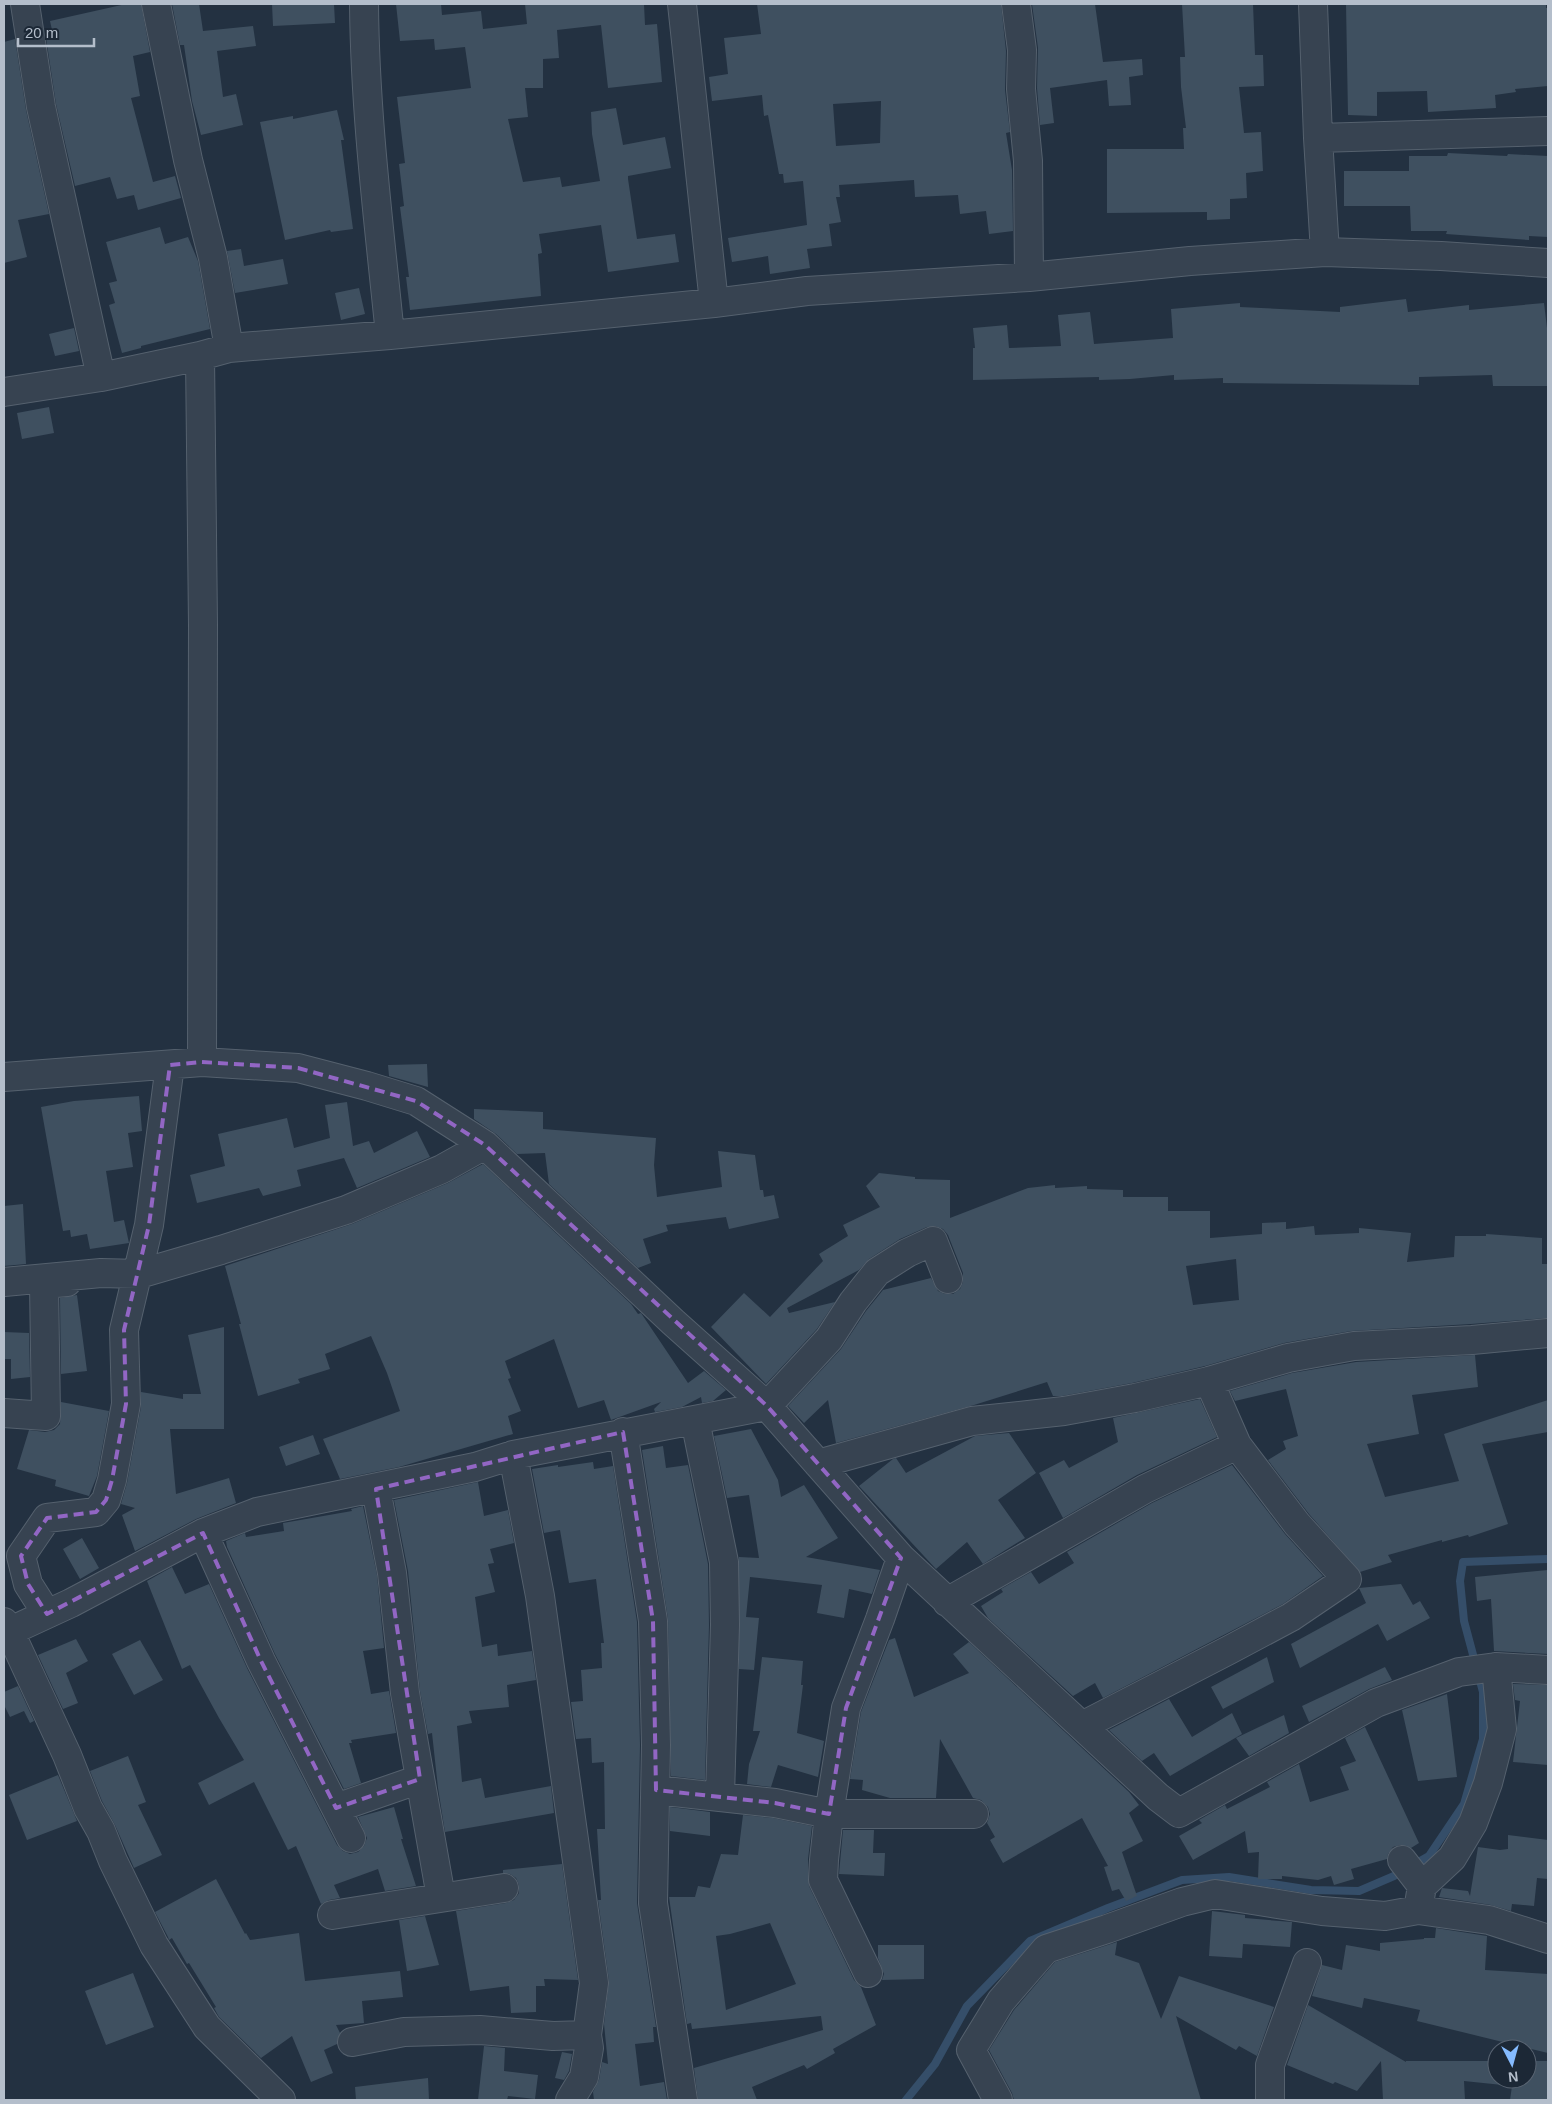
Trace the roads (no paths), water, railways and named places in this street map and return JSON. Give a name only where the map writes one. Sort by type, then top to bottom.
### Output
[{"type":"street","points":[[26,4],[41,107],[101,377]]},
{"type":"street","points":[[156,4],[188,160],[213,258],[229,348]]},
{"type":"street","points":[[364,4],[364,41],[374,177],[390,335]]},
{"type":"street","points":[[682,4],[714,303]]},
{"type":"street","points":[[1016,4],[1022,50],[1021,88],[1028,161],[1029,277]]},
{"type":"street","points":[[1313,4],[1318,138],[1326,252]]},
{"type":"street","points":[[1318,138],[1548,131]]},
{"type":"street","points":[[4,392],[101,377],[229,348],[390,335],[714,303],[807,291],[1029,277],[1190,261],[1326,252],[1441,256],[1548,263]]},
{"type":"street","points":[[200,356],[203,624],[202,1062]]},
{"type":"street","points":[[4,1078],[202,1062],[298,1068],[416,1101],[485,1145],[674,1322],[767,1406],[901,1558],[1158,1797],[1179,1813],[1376,1703],[1459,1672],[1496,1667],[1548,1670]]},
{"type":"street","points":[[47,1614],[28,1584],[22,1556],[47,1518],[96,1512],[106,1500],[112,1480],[126,1404],[124,1330],[149,1225],[170,1065]]},
{"type":"street","points":[[4,1413],[46,1416],[44,1284],[138,1274],[220,1250],[346,1210],[442,1169],[485,1145]]},
{"type":"street","points":[[281,2100],[207,2027],[154,1945],[113,1861],[101,1831],[88,1808],[49,1716],[6,1629],[47,1614],[203,1533],[257,1512],[376,1489],[475,1467],[513,1455],[623,1432],[767,1406],[829,1339],[853,1302],[877,1272],[907,1253],[933,1241],[948,1279]]},
{"type":"street","points":[[4,1282],[101,1273],[138,1274]]},
{"type":"street","points":[[818,1464],[972,1421],[1064,1411],[1135,1398],[1288,1358],[1354,1346],[1472,1340],[1548,1333]]},
{"type":"street","points":[[1082,1726],[1291,1617],[1346,1579],[1297,1524],[1237,1444],[1209,1380]]},
{"type":"street","points":[[695,1420],[724,1562],[725,1625],[720,1796]]},
{"type":"street","points":[[623,1432],[653,1621],[656,1790],[653,1903],[683,2100]]},
{"type":"street","points":[[947,1602],[1145,1489],[1237,1444]]},
{"type":"street","points":[[513,1455],[540,1596],[594,1983],[587,2034],[589,2048],[584,2078],[570,2100]]},
{"type":"street","points":[[376,1489],[392,1574],[405,1693],[441,1897]]},
{"type":"street","points":[[203,1533],[261,1661],[351,1838]]},
{"type":"street","points":[[868,1973],[823,1880],[829,1814],[846,1708],[901,1558]]},
{"type":"street","points":[[998,2100],[971,2050],[1001,2001],[1046,1949],[1107,1930],[1182,1902],[1215,1894],[1322,1911],[1385,1916],[1420,1898],[1452,1858],[1473,1823],[1488,1783],[1502,1728],[1496,1667]]},
{"type":"street","points":[[336,1808],[420,1779]]},
{"type":"street","points":[[656,1790],[775,1803],[829,1814],[974,1814]]},
{"type":"street","points":[[1402,1860],[1420,1898],[1548,1939]]},
{"type":"street","points":[[332,1915],[504,1888]]},
{"type":"street","points":[[1270,2100],[1270,2065],[1307,1963]]},
{"type":"street","points":[[352,2042],[404,2032],[480,2030],[553,2036],[587,2034]]},
{"type":"waterway","points":[[906,2100],[935,2064],[967,2006],[1030,1941],[1108,1908],[1182,1880],[1229,1877],[1311,1890],[1359,1891],[1394,1876],[1429,1856],[1464,1804],[1483,1739],[1483,1692],[1464,1621],[1460,1581],[1463,1562],[1548,1559]]}]
